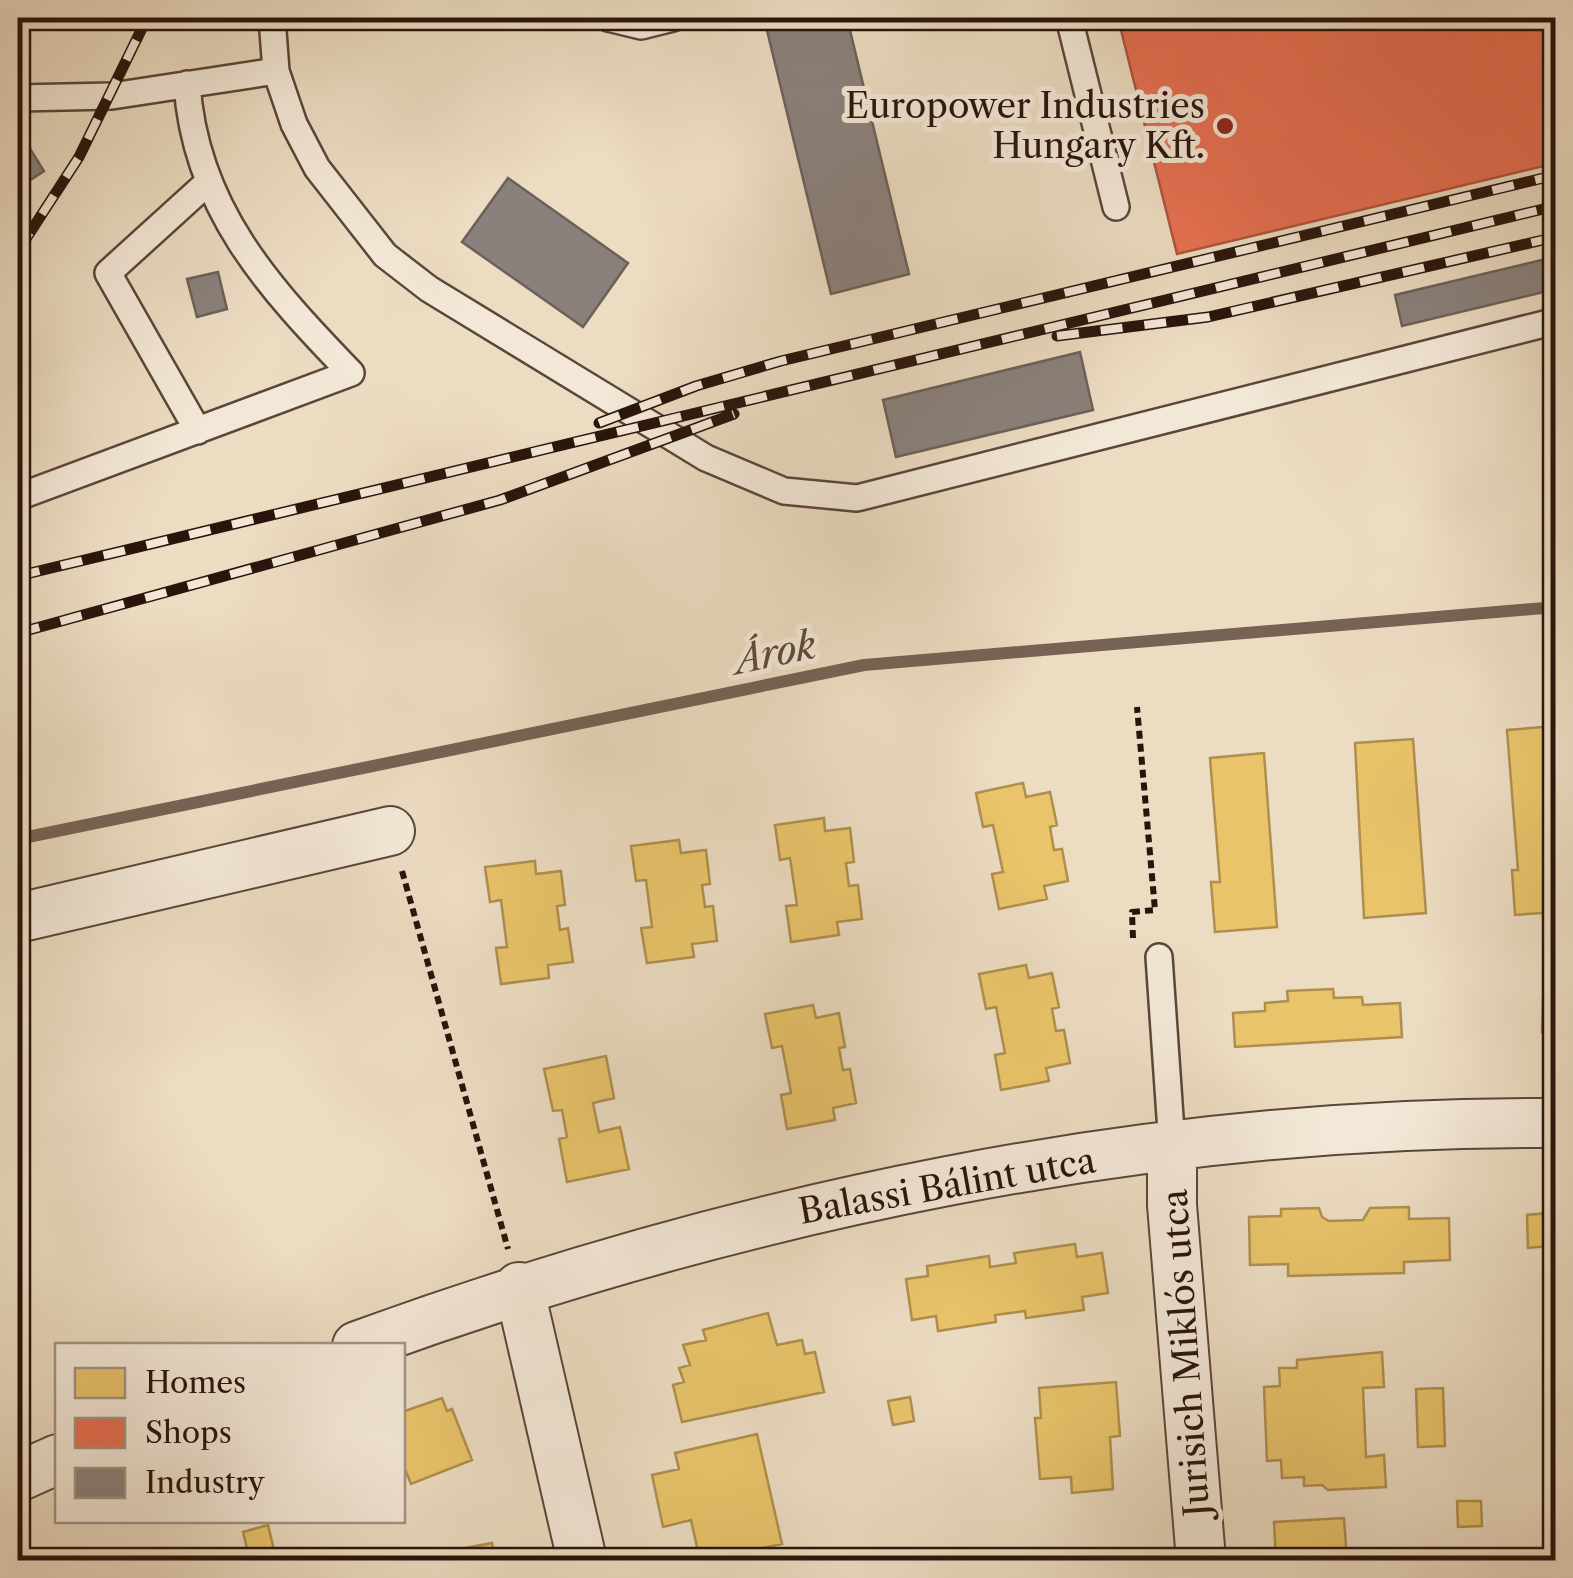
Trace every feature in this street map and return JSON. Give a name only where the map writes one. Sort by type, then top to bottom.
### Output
[{"type":"street","points":[[18,918],[390,831]]},
{"type":"street","name":"Balassi Bálint utca","points":[[366,1343],[519,1287],[851,1197],[1172,1146],[1464,1122],[1556,1123]]},
{"type":"street","name":"Jurisich Miklós utca","points":[[1172,1146],[1172,1205],[1202,1560]]},
{"type":"street","points":[[519,1287],[582,1560]]},
{"type":"street","points":[[18,1477],[55,1460]]},
{"type":"lane","points":[[272,18],[276,71],[294,124],[316,168],[385,255],[429,289],[706,458],[784,492],[856,498],[1556,321]]},
{"type":"lane","points":[[608,18],[641,26],[672,18]]},
{"type":"lane","points":[[1069,18],[1116,207]]},
{"type":"lane","points":[[18,98],[112,96],[276,71]]},
{"type":"lane","points":[[18,496],[351,373],[284,304],[206,184],[190,120],[187,84]]},
{"type":"lane","points":[[198,430],[108,273],[206,184]]},
{"type":"lane","points":[[1158,957],[1172,1146]]},
{"type":"path","points":[[1132,912],[1155,910],[1136,706]]},
{"type":"path","points":[[390,831],[519,1287]]},
{"type":"building: Homes","points":[[1556,726],[1556,912],[1515,915],[1512,870],[1518,870],[1507,730]]},
{"type":"building: Homes","points":[[1413,739],[1426,913],[1364,918],[1355,743]]},
{"type":"building: Homes","points":[[1264,753],[1277,927],[1215,932],[1211,882],[1220,882],[1210,758]]},
{"type":"building: Homes","points":[[1023,783],[1026,797],[1050,792],[1057,825],[1050,827],[1054,850],[1062,849],[1068,881],[1044,886],[1047,899],[999,909],[992,874],[1003,872],[993,825],[983,827],[976,793]]},
{"type":"building: Homes","points":[[824,818],[825,831],[850,828],[854,862],[846,863],[849,886],[858,885],[862,919],[837,922],[839,935],[791,942],[786,906],[797,905],[790,858],[780,860],[775,825]]},
{"type":"building: Homes","points":[[679,840],[681,853],[706,850],[710,884],[702,885],[705,907],[713,906],[717,941],[692,944],[694,957],[647,963],[641,928],[652,927],[646,880],[636,881],[631,846]]},
{"type":"building: Homes","points":[[535,861],[536,874],[561,871],[565,905],[557,906],[560,930],[568,928],[573,962],[548,965],[549,978],[501,984],[496,948],[507,947],[501,900],[490,902],[485,867]]},
{"type":"building: Homes","points":[[1026,965],[1029,978],[1052,973],[1059,1007],[1052,1009],[1056,1031],[1064,1030],[1070,1063],[1046,1068],[1049,1081],[1001,1090],[995,1055],[1005,1053],[996,1007],[986,1009],[979,974]]},
{"type":"building: Homes","points":[[1333,989],[1334,998],[1362,997],[1363,1005],[1400,1003],[1402,1037],[1235,1047],[1233,1013],[1265,1011],[1265,1003],[1288,1001],[1287,991]]},
{"type":"building: Homes","points":[[1543,998],[1556,998],[1556,1032],[1542,1032]]},
{"type":"building: Homes","points":[[813,1005],[816,1018],[839,1013],[845,1047],[839,1048],[843,1070],[850,1069],[856,1103],[833,1108],[835,1120],[787,1129],[781,1095],[791,1093],[782,1046],[772,1048],[765,1014]]},
{"type":"building: Homes","points":[[606,1056],[614,1098],[593,1103],[599,1132],[620,1127],[629,1169],[567,1182],[559,1139],[567,1137],[562,1110],[553,1111],[544,1069]]},
{"type":"building: Homes","points":[[1556,1200],[1556,1266],[1549,1266],[1549,1246],[1528,1248],[1527,1215],[1547,1213]]},
{"type":"building: Homes","points":[[1409,1207],[1409,1219],[1449,1218],[1450,1260],[1404,1262],[1404,1273],[1288,1276],[1288,1264],[1250,1265],[1249,1217],[1281,1216],[1281,1209],[1319,1208],[1322,1217],[1329,1221],[1363,1220],[1370,1208]]},
{"type":"building: Homes","points":[[1075,1244],[1077,1257],[1102,1253],[1108,1293],[1082,1297],[1084,1310],[1026,1318],[1025,1311],[995,1315],[996,1322],[938,1331],[936,1316],[912,1320],[906,1279],[928,1276],[927,1266],[989,1256],[990,1267],[1016,1263],[1014,1253]]},
{"type":"building: Homes","points":[[768,1313],[777,1345],[802,1340],[805,1354],[815,1352],[824,1392],[682,1422],[673,1385],[684,1382],[679,1368],[690,1365],[683,1345],[706,1340],[703,1330]]},
{"type":"building: Homes","points":[[1382,1352],[1384,1387],[1363,1388],[1366,1457],[1384,1455],[1386,1487],[1328,1490],[1322,1485],[1304,1486],[1304,1477],[1282,1478],[1281,1460],[1267,1461],[1264,1387],[1280,1386],[1279,1368],[1297,1368],[1297,1360]]},
{"type":"building: Homes","points":[[1116,1382],[1120,1436],[1110,1437],[1113,1489],[1072,1493],[1071,1477],[1040,1479],[1035,1418],[1041,1418],[1039,1388]]},
{"type":"building: Homes","points":[[1443,1388],[1445,1446],[1418,1447],[1416,1389]]},
{"type":"building: Homes","points":[[910,1397],[914,1421],[893,1425],[888,1401]]},
{"type":"building: Homes","points":[[442,1398],[447,1411],[452,1409],[472,1460],[411,1484],[405,1469],[405,1411]]},
{"type":"building: Homes","points":[[757,1434],[782,1544],[700,1560],[691,1520],[663,1527],[652,1475],[679,1469],[675,1453]]},
{"type":"building: Homes","points":[[1457,1501],[1481,1501],[1482,1526],[1458,1527]]},
{"type":"building: Homes","points":[[1344,1518],[1347,1560],[1276,1560],[1274,1522]]},
{"type":"building: Homes","points":[[268,1525],[274,1550],[249,1557],[243,1532]]},
{"type":"building: Homes","points":[[492,1543],[495,1560],[400,1560]]},
{"type":"building: Shops","points":[[1118,18],[1556,18],[1556,163],[1177,254]]},
{"type":"building: Industry","points":[[764,18],[847,18],[909,274],[831,294]]},
{"type":"building: Industry","points":[[18,132],[44,171],[18,188]]},
{"type":"building: Industry","points":[[508,178],[628,263],[583,327],[462,242]]},
{"type":"building: Industry","points":[[1556,250],[1556,289],[1402,326],[1395,295],[1554,257]]},
{"type":"building: Industry","points":[[218,272],[227,309],[197,317],[187,279]]},
{"type":"building: Industry","points":[[1080,352],[1093,410],[896,457],[883,400]]},
{"type":"waterway","name":"Árok","points":[[18,839],[864,665],[1556,607]]},
{"type":"railway","points":[[18,251],[79,157],[147,18]]},
{"type":"railway","points":[[599,423],[696,386],[781,361],[1556,175]]},
{"type":"railway","points":[[18,576],[1556,206]]},
{"type":"railway","points":[[1057,336],[1208,317],[1556,237]]},
{"type":"railway","points":[[18,633],[500,500],[734,414]]},
{"type":"place","name":"Europower Industries Hungary Kft.","points":[[1225,126]]}]
